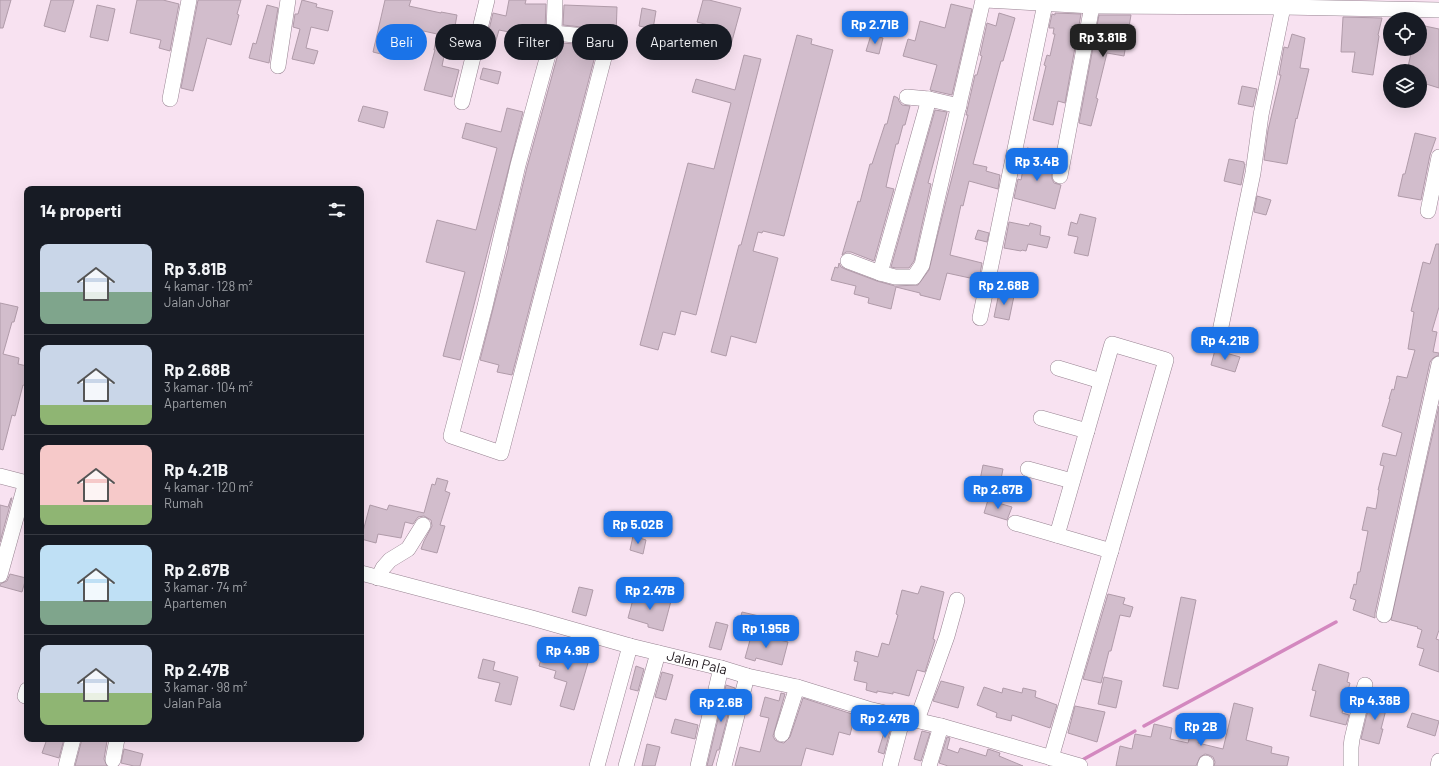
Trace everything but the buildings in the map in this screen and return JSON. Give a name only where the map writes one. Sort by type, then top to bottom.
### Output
[{"type":"street","points":[[170,99],[189,0]]},
{"type":"street","points":[[278,66],[288,0]]},
{"type":"street","points":[[462,102],[487,0]]},
{"type":"street","points":[[554,24],[555,0]]},
{"type":"street","points":[[848,261],[895,277],[911,278],[917,275],[922,265],[984,0],[1092,6],[1131,3],[1252,3],[1283,7],[1439,10]]},
{"type":"street","points":[[980,318],[1044,4]]},
{"type":"street","points":[[1060,176],[1092,6]]},
{"type":"street","points":[[1218,341],[1253,173],[1261,115],[1283,7]]},
{"type":"street","points":[[554,33],[595,37],[598,39],[598,47],[606,50],[501,454],[451,436],[482,305],[554,33]]},
{"type":"street","points":[[907,97],[929,99],[959,106]]},
{"type":"street","points":[[880,273],[929,99]]},
{"type":"street","points":[[1428,211],[1439,157]]},
{"type":"street","points":[[1051,758],[1166,360],[1112,344],[1056,535]]},
{"type":"street","points":[[1384,615],[1432,428],[1439,364]]},
{"type":"street","points":[[1058,368],[1101,381]]},
{"type":"street","points":[[1041,418],[1087,431]]},
{"type":"street","points":[[1028,469],[1072,481]]},
{"type":"street","points":[[0,476],[24,482]]},
{"type":"street","points":[[0,575],[24,490]]},
{"type":"street","points":[[1015,523],[1111,550]]},
{"type":"street","points":[[378,578],[383,568],[390,560],[408,549],[423,525]]},
{"type":"street","name":"Jalan Pala","points":[[364,574],[532,618],[630,646],[721,668],[747,676],[797,687],[868,709],[941,726],[1080,766]]},
{"type":"street","points":[[890,766],[947,636],[957,600]]},
{"type":"street","points":[[597,766],[630,646]]},
{"type":"street","points":[[626,766],[658,653]]},
{"type":"street","points":[[698,766],[721,668]]},
{"type":"street","points":[[724,766],[747,676]]},
{"type":"street","points":[[1351,766],[1352,739],[1366,685]]},
{"type":"street","points":[[782,734],[797,687]]},
{"type":"street","points":[[929,766],[941,726]]},
{"type":"street","points":[[66,766],[72,742]]},
{"type":"street","points":[[113,760],[116,742]]},
{"type":"street","points":[[1438,766],[1439,761]]},
{"type":"waterway","points":[[1144,726],[1336,622]]},
{"type":"waterway","points":[[1084,759],[1135,731]]}]
